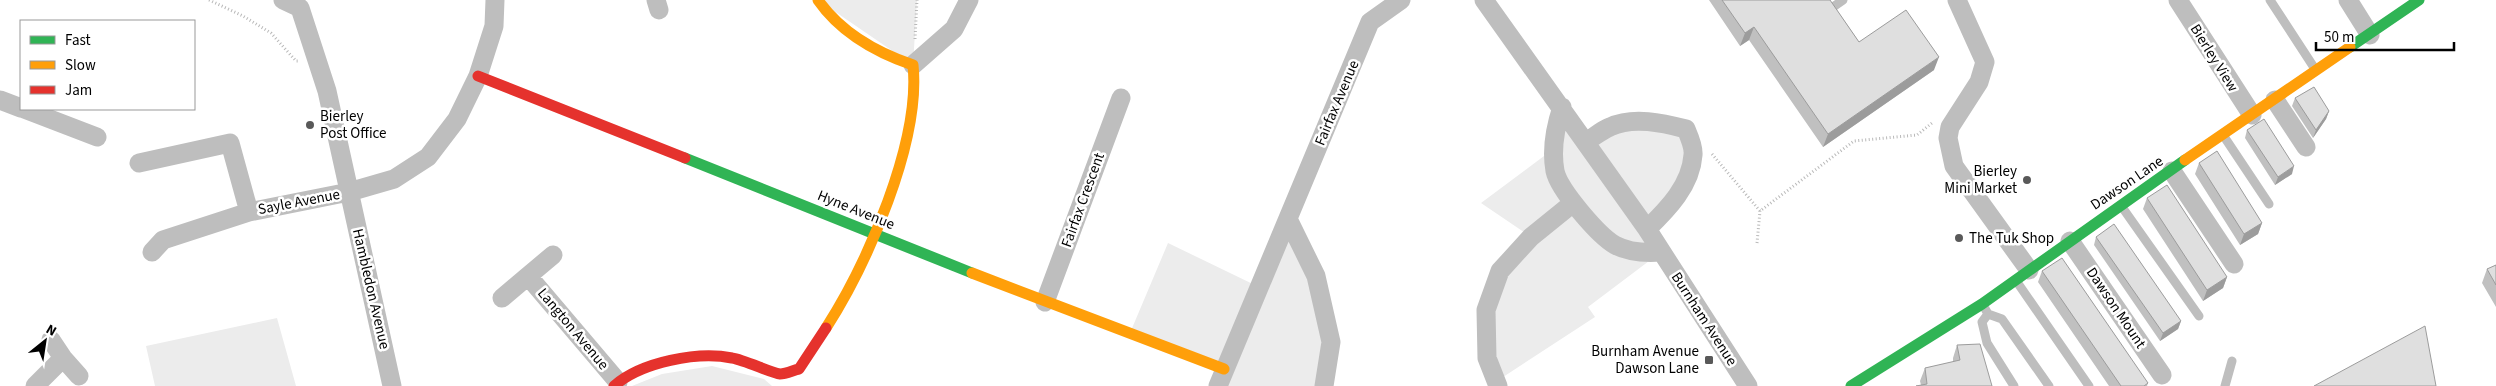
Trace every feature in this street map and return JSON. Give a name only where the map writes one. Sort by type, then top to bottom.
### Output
[{"type":"street","points":[[283,0],[307,4]]},
{"type":"street","name":"Sayle Avenue","points":[[152,252],[163,240],[249,212],[349,192],[394,179],[428,157],[457,119],[478,76],[494,26],[495,0]]},
{"type":"street","points":[[818,0],[826,14],[855,36],[891,58],[913,65]]},
{"type":"street","points":[[913,65],[954,29],[969,0]]},
{"type":"street","name":"Fairfax Avenue","points":[[1221,378],[1370,22],[1401,0]]},
{"type":"street","name":"Burnham Avenue","points":[[1484,0],[1587,141],[1647,229],[1660,252],[1748,386]]},
{"type":"street","points":[[1957,0],[1985,62],[1979,82],[1950,127],[1948,138],[1954,166],[2022,275]]},
{"type":"street","name":"Bierley View","points":[[2178,0],[2252,115]]},
{"type":"street","points":[[2348,0],[2370,35]]},
{"type":"street","name":"Dawson Lane","points":[[1851,386],[1982,304],[2120,204],[2172,171],[2419,0]]},
{"type":"street","name":"Hambledon Avenue","points":[[307,4],[315,55],[327,91],[392,386]]},
{"type":"street","points":[[616,384],[669,361],[696,355],[724,356],[750,361],[783,380],[800,369],[858,272],[875,233],[907,139],[917,77],[913,65]]},
{"type":"street","name":"Hyne Avenue","points":[[478,76],[1045,302],[1221,378]]},
{"type":"street","name":"Fairfax Crescent","points":[[1045,302],[1120,98]]},
{"type":"street","points":[[0,100],[20,107]]},
{"type":"street","points":[[2275,100],[2306,147]]},
{"type":"street","points":[[1562,107],[1552,150],[1556,174],[1573,203],[1616,246],[1646,254],[1660,252]]},
{"type":"street","points":[[28,110],[97,137]]},
{"type":"street","points":[[1587,141],[1611,126],[1637,121],[1667,124],[1686,129],[1694,154],[1685,184],[1665,211],[1647,229]]},
{"type":"street","name":"Sayle Avenue","points":[[139,163],[230,137],[249,212]]},
{"type":"street","points":[[2172,171],[2234,264]]},
{"type":"street","points":[[1498,386],[1487,358],[1486,310],[1500,271],[1531,237],[1573,203]]},
{"type":"street","points":[[1288,219],[1316,276],[1331,342],[1324,386]]},
{"type":"street","name":"Dawson Mount","points":[[2070,241],[2162,375]]},
{"type":"street","name":"Langton Avenue","points":[[502,298],[553,255]]},
{"type":"street","name":"Langton Avenue","points":[[528,276],[616,384]]},
{"type":"street","points":[[50,340],[79,376]]},
{"type":"street","points":[[34,386],[63,358]]},
{"type":"lane","points":[[1834,7],[1844,0]]},
{"type":"lane","points":[[2270,0],[2317,72]]},
{"type":"lane","points":[[2223,135],[2270,204]]},
{"type":"lane","points":[[2120,204],[2199,316]]},
{"type":"lane","points":[[2022,275],[2089,386]]},
{"type":"lane","points":[[1982,304],[1988,314],[2002,319],[2049,386]]},
{"type":"lane","points":[[1988,314],[1982,322],[1986,343],[2014,386]]},
{"type":"lane","points":[[2225,386],[2232,361]]},
{"type":"path","points":[[209,0],[243,16],[271,33],[296,61],[315,55]]},
{"type":"path","points":[[913,65],[917,0]]},
{"type":"path","points":[[1760,210],[1854,141],[1917,134],[1943,115],[1958,114]]},
{"type":"path","points":[[1694,154],[1710,152],[1760,210],[1757,243]]},
{"type":"shaded area","points":[[818,0],[917,0],[913,65]]},
{"type":"shaded area","points":[[1557,120],[1587,141],[1611,126],[1686,129],[1694,154],[1647,229],[1661,252],[1588,307],[1595,317],[1497,381],[1486,310],[1531,237],[1481,203],[1552,150]]},
{"type":"shaded area","points":[[1288,219],[1331,342],[1324,386],[1218,386],[1224,370],[1130,333],[1168,243],[1259,287]]},
{"type":"shaded area","points":[[277,318],[296,386],[155,386],[146,346]]},
{"type":"shaded area","points":[[712,366],[764,379],[772,386],[632,386],[662,374]]},
{"type":"building","points":[[1722,0],[1830,0],[1859,42],[1906,10],[1939,57],[1828,134],[1754,27],[1745,33]]},
{"type":"building","points":[[2314,87],[2329,111],[2316,130],[2295,98]]},
{"type":"building","points":[[2264,119],[2294,166],[2278,177],[2247,130]]},
{"type":"building","points":[[2217,151],[2262,223],[2244,234],[2199,163]]},
{"type":"building","points":[[2167,185],[2227,277],[2207,290],[2147,198]]},
{"type":"building","points":[[2114,224],[2181,321],[2163,333],[2096,237]]},
{"type":"building","points":[[2062,258],[2148,383],[2144,386],[2121,386],[2042,271]]},
{"type":"building","points":[[2496,265],[2496,285],[2487,269]]},
{"type":"building","points":[[2425,326],[2436,386],[2314,386]]},
{"type":"building","points":[[1980,344],[1992,386],[1916,386],[1927,384],[1925,368],[1960,360],[1957,345]]},
{"type":"traffic: fast","points":[[2350,47],[2419,0]]},
{"type":"traffic: fast","points":[[685,158],[972,273]]},
{"type":"traffic: fast","points":[[1851,386],[1982,304],[2185,160]]},
{"type":"traffic: slow","points":[[818,0],[827,12],[848,32],[885,54],[913,65],[913,96],[909,130],[900,165],[874,237],[858,271],[826,328]]},
{"type":"traffic: slow","points":[[2185,160],[2350,47]]},
{"type":"traffic: slow","points":[[972,273],[1224,369]]},
{"type":"traffic: jam","points":[[478,76],[685,158]]},
{"type":"traffic: jam","points":[[614,386],[625,378],[654,365],[687,357],[718,356],[732,358],[776,373],[787,373],[799,369],[826,328]]},
{"type":"place","name":"Bierley Post Office","points":[[310,125]]},
{"type":"place","name":"Bierley Mini Market","points":[[2027,180]]},
{"type":"place","name":"The Tuk Shop","points":[[1959,238]]},
{"type":"place","name":"Burnham Avenue Dawson Lane","points":[[1709,360]]}]
